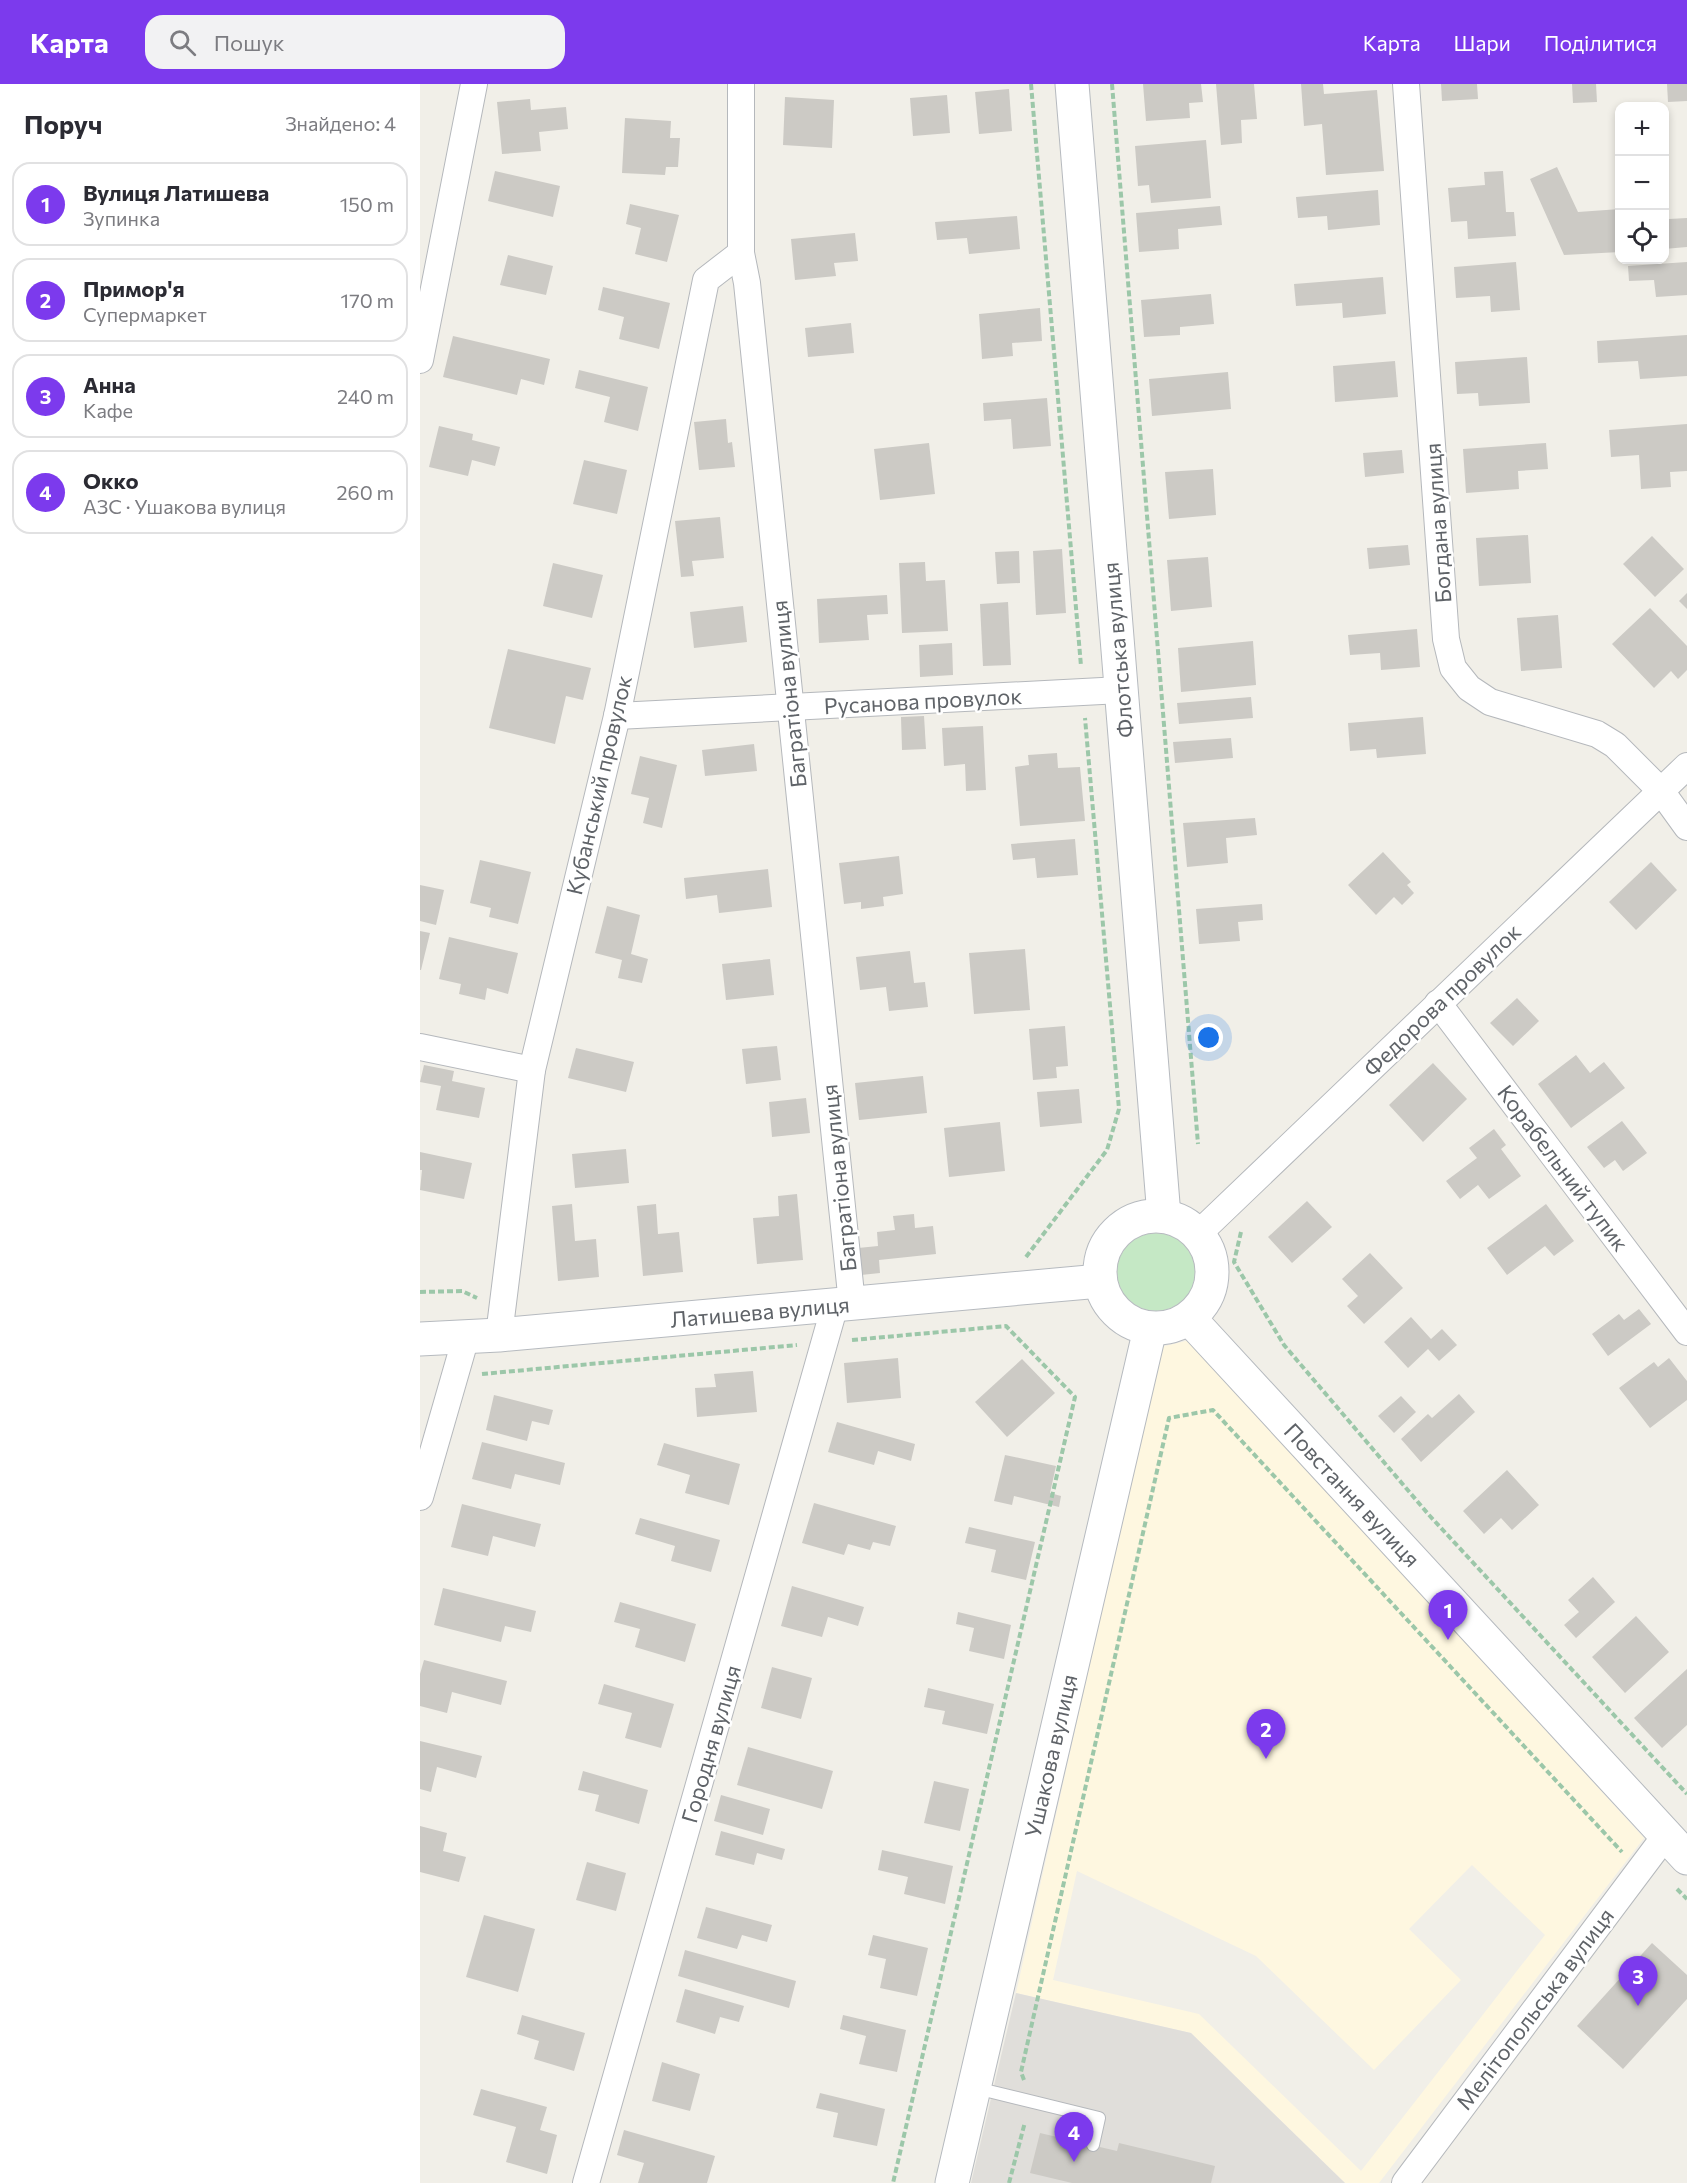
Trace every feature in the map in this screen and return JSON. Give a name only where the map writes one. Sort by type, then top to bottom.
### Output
[{"type":"street","points":[[420,360],[474,84]]},
{"type":"street","name":"Багратіона вулиця","points":[[741,84],[741,253],[747,283],[790,708],[843,1305]]},
{"type":"street","name":"Флотська вулиця","points":[[1072,84],[1164,1216]]},
{"type":"street","name":"Богдана вулиця","points":[[1406,84],[1446,639],[1453,668],[1469,688],[1490,702],[1597,735],[1615,745],[1661,791],[1687,828]]},
{"type":"street","name":"Кубанський провулок","points":[[500,1335],[532,1070],[617,716],[706,280],[741,253]]},
{"type":"street","name":"Русанова провулок","points":[[617,716],[1121,690]]},
{"type":"street","name":"Федорова провулок","points":[[1198,1234],[1687,766]]},
{"type":"street","name":"Корабельний тупик","points":[[1438,1003],[1687,1332]]},
{"type":"street","points":[[420,1047],[532,1070]]},
{"type":"street","points":[[1164,1216],[1182,1222],[1198,1234],[1209,1254],[1212,1278],[1204,1301],[1189,1318],[1170,1327],[1150,1329],[1127,1321],[1109,1304],[1100,1281],[1100,1261],[1109,1241],[1123,1226],[1143,1217],[1164,1216]]},
{"type":"street","name":"Латишева вулиця","points":[[420,1339],[500,1335],[1100,1281]]},
{"type":"street","name":"Городня вулиця","points":[[586,2183],[824,1343],[843,1305]]},
{"type":"street","name":"Повстання вулиця","points":[[1189,1318],[1676,1846]]},
{"type":"street","name":"Ушакова вулиця","points":[[957,2182],[974,2088],[1150,1329]]},
{"type":"street","points":[[420,1497],[466,1337]]},
{"type":"street","name":"Мелітопольська вулиця","points":[[1405,2183],[1644,1864],[1676,1846]]},
{"type":"lane","points":[[974,2088],[1099,2118],[1093,2145]]},
{"type":"path","points":[[1020,1266],[1107,1150],[1119,1109],[1031,84]]},
{"type":"path","points":[[1112,84],[1198,1144]]},
{"type":"path","points":[[1234,1262],[1284,1345],[1429,1515],[1687,1794]]},
{"type":"path","points":[[455,1377],[1006,1326],[1076,1397],[893,2183]]},
{"type":"path","points":[[1022,2072],[1169,1418],[1213,1410],[1620,1851],[1666,1876],[1687,1899]]},
{"type":"path","points":[[1009,2183],[1030,2101]]},
{"type":"shaded area","points":[[1190,1340],[1644,1838],[1379,2183],[1345,2183],[1191,2033],[1016,1993],[1161,1347]],"holes":[[[1472,1865],[1545,1935],[1361,2171],[1199,2014],[1053,1980],[1077,1871],[1256,1956],[1374,2070],[1461,1980],[1409,1929]]]},
{"type":"shaded area","points":[[1016,1993],[1191,2033],[1345,2183],[971,2183]]},
{"type":"green space","points":[[1156,1233],[1171,1236],[1184,1244],[1192,1257],[1195,1272],[1192,1287],[1184,1300],[1171,1308],[1156,1311],[1141,1308],[1128,1300],[1120,1287],[1117,1272],[1120,1257],[1128,1244],[1141,1236]]},
{"type":"building","points":[[1143,84],[1201,84],[1203,102],[1189,103],[1190,118],[1146,121]]},
{"type":"building","points":[[1216,84],[1254,84],[1257,119],[1241,120],[1242,143],[1221,145]]},
{"type":"building","points":[[1301,84],[1323,84],[1324,94],[1377,90],[1384,171],[1326,175],[1322,124],[1304,126]]},
{"type":"building","points":[[1441,84],[1477,84],[1478,99],[1442,101]]},
{"type":"building","points":[[1572,84],[1596,84],[1597,102],[1573,103]]},
{"type":"building","points":[[1667,84],[1687,84],[1687,101],[1668,102]]},
{"type":"building","points":[[1009,89],[1012,131],[979,134],[975,92]]},
{"type":"building","points":[[947,95],[950,133],[913,136],[910,98]]},
{"type":"building","points":[[785,97],[834,100],[832,148],[783,145]]},
{"type":"building","points":[[530,99],[531,110],[566,107],[568,129],[539,132],[541,151],[502,154],[497,102]]},
{"type":"building","points":[[625,118],[671,121],[670,138],[680,138],[678,167],[666,167],[665,175],[622,173]]},
{"type":"building","points":[[1206,140],[1211,198],[1151,203],[1149,185],[1138,186],[1135,146]]},
{"type":"building","points":[[1557,167],[1578,212],[1615,209],[1615,252],[1564,255],[1530,179]]},
{"type":"building","points":[[495,171],[560,186],[553,217],[488,201]]},
{"type":"building","points":[[1503,171],[1506,212],[1514,212],[1516,236],[1468,239],[1467,221],[1451,222],[1448,188],[1485,185],[1484,172]]},
{"type":"building","points":[[1378,190],[1380,225],[1328,230],[1327,216],[1298,218],[1296,197]]},
{"type":"building","points":[[630,204],[679,215],[667,262],[635,254],[641,228],[626,224]]},
{"type":"building","points":[[1220,206],[1222,225],[1178,229],[1179,249],[1139,252],[1136,213]]},
{"type":"building","points":[[1017,216],[1020,249],[969,254],[967,238],[937,240],[935,222]]},
{"type":"building","points":[[1687,218],[1687,247],[1669,249],[1669,219]]},
{"type":"building","points":[[855,233],[858,261],[834,263],[836,276],[795,280],[791,239]]},
{"type":"building","points":[[508,255],[553,266],[546,295],[500,285]]},
{"type":"building","points":[[1516,262],[1520,310],[1491,312],[1490,296],[1456,298],[1454,267]]},
{"type":"building","points":[[1687,262],[1687,295],[1656,297],[1654,280],[1629,281],[1628,266]]},
{"type":"building","points":[[1383,277],[1386,314],[1343,318],[1342,303],[1296,306],[1294,284]]},
{"type":"building","points":[[603,287],[670,303],[659,349],[619,339],[624,317],[598,310]]},
{"type":"building","points":[[1211,294],[1214,324],[1180,327],[1180,335],[1144,337],[1141,300]]},
{"type":"building","points":[[1040,308],[1042,341],[1012,343],[1013,356],[982,359],[979,314]]},
{"type":"building","points":[[851,323],[854,353],[808,357],[805,328]]},
{"type":"building","points":[[1687,335],[1687,376],[1640,379],[1638,361],[1598,363],[1597,341]]},
{"type":"building","points":[[453,336],[550,359],[544,385],[521,379],[517,395],[443,377]]},
{"type":"building","points":[[1527,357],[1530,403],[1479,406],[1478,393],[1457,394],[1455,362]]},
{"type":"building","points":[[1395,361],[1398,397],[1335,402],[1333,366]]},
{"type":"building","points":[[579,370],[648,387],[638,431],[604,422],[610,397],[575,388]]},
{"type":"building","points":[[1228,372],[1231,409],[1152,416],[1149,379]]},
{"type":"building","points":[[1047,398],[1051,446],[1013,449],[1011,419],[984,421],[983,403]]},
{"type":"building","points":[[726,419],[728,443],[732,442],[735,467],[699,470],[694,422]]},
{"type":"building","points":[[1687,424],[1687,471],[1670,472],[1671,487],[1641,489],[1639,455],[1611,457],[1609,430]]},
{"type":"building","points":[[439,426],[473,434],[472,440],[500,447],[495,466],[472,460],[468,476],[429,467]]},
{"type":"building","points":[[929,443],[935,494],[880,500],[874,449]]},
{"type":"building","points":[[1546,443],[1548,469],[1518,471],[1519,489],[1466,493],[1463,449]]},
{"type":"building","points":[[1402,450],[1404,473],[1365,477],[1363,453]]},
{"type":"building","points":[[584,460],[627,470],[617,514],[573,504]]},
{"type":"building","points":[[1213,469],[1216,515],[1169,519],[1165,472]]},
{"type":"building","points":[[720,517],[724,558],[692,561],[694,576],[681,577],[675,521]]},
{"type":"building","points":[[1528,535],[1531,583],[1479,586],[1476,538]]},
{"type":"building","points":[[1652,536],[1684,569],[1655,597],[1623,564]]},
{"type":"building","points":[[1408,545],[1410,565],[1369,569],[1367,548]]},
{"type":"building","points":[[1062,549],[1066,613],[1036,615],[1033,551]]},
{"type":"building","points":[[1019,551],[1020,583],[997,584],[995,552]]},
{"type":"building","points":[[1208,557],[1212,607],[1171,611],[1167,560]]},
{"type":"building","points":[[925,562],[926,581],[945,580],[948,631],[902,633],[899,563]]},
{"type":"building","points":[[553,563],[603,575],[592,618],[543,606]]},
{"type":"building","points":[[1687,593],[1687,609],[1679,601]]},
{"type":"building","points":[[887,595],[888,614],[867,615],[869,640],[819,643],[817,599]]},
{"type":"building","points":[[1008,602],[1011,665],[983,666],[980,604]]},
{"type":"building","points":[[743,606],[747,642],[694,648],[690,612]]},
{"type":"building","points":[[1650,608],[1687,646],[1687,670],[1678,679],[1671,671],[1654,688],[1612,644]]},
{"type":"building","points":[[1558,615],[1562,668],[1521,671],[1517,618]]},
{"type":"building","points":[[1417,629],[1420,667],[1381,670],[1380,653],[1350,655],[1348,635]]},
{"type":"building","points":[[1253,641],[1256,685],[1181,692],[1178,648]]},
{"type":"building","points":[[952,643],[953,675],[920,677],[919,645]]},
{"type":"building","points":[[508,649],[591,668],[583,700],[566,696],[555,744],[489,728]]},
{"type":"building","points":[[1251,697],[1253,718],[1179,724],[1177,703]]},
{"type":"building","points":[[924,716],[926,749],[902,750],[901,717]]},
{"type":"building","points":[[1423,717],[1426,754],[1377,758],[1376,749],[1350,751],[1348,723]]},
{"type":"building","points":[[983,726],[986,790],[966,791],[965,764],[944,766],[942,728]]},
{"type":"building","points":[[1231,738],[1233,758],[1175,763],[1173,742]]},
{"type":"building","points":[[754,744],[757,771],[705,776],[702,750]]},
{"type":"building","points":[[1057,753],[1058,768],[1080,767],[1085,821],[1020,826],[1015,767],[1029,765],[1028,755]]},
{"type":"building","points":[[640,756],[677,765],[662,828],[643,823],[649,798],[631,794]]},
{"type":"building","points":[[1255,818],[1257,835],[1226,838],[1228,863],[1187,867],[1183,823]]},
{"type":"building","points":[[1075,839],[1078,875],[1037,878],[1035,858],[1013,860],[1011,844]]},
{"type":"building","points":[[1383,852],[1411,882],[1407,885],[1414,893],[1402,905],[1394,897],[1376,915],[1348,885]]},
{"type":"building","points":[[899,856],[903,894],[883,897],[884,906],[861,909],[861,902],[844,904],[839,863]]},
{"type":"building","points":[[480,860],[531,872],[518,924],[489,917],[491,908],[470,903]]},
{"type":"building","points":[[1651,862],[1677,890],[1636,930],[1609,902]]},
{"type":"building","points":[[768,869],[772,907],[719,913],[717,895],[686,899],[684,878]]},
{"type":"building","points":[[420,885],[444,890],[436,925],[420,921]]},
{"type":"building","points":[[1262,904],[1263,920],[1238,922],[1240,941],[1199,944],[1196,909]]},
{"type":"building","points":[[607,906],[640,915],[631,954],[648,959],[642,983],[618,978],[622,960],[595,953]]},
{"type":"building","points":[[420,931],[430,933],[421,970],[420,970]]},
{"type":"building","points":[[449,937],[518,953],[508,994],[487,988],[485,1000],[459,994],[461,984],[439,979]]},
{"type":"building","points":[[1025,949],[1030,1010],[974,1014],[969,953]]},
{"type":"building","points":[[910,951],[914,983],[925,982],[928,1007],[889,1011],[886,987],[860,990],[856,957]]},
{"type":"building","points":[[770,959],[774,995],[726,1000],[722,964]]},
{"type":"building","points":[[1517,998],[1539,1021],[1513,1046],[1490,1023]]},
{"type":"building","points":[[1065,1026],[1068,1066],[1056,1067],[1057,1078],[1033,1080],[1029,1029]]},
{"type":"building","points":[[777,1046],[781,1080],[746,1084],[742,1049]]},
{"type":"building","points":[[576,1048],[634,1062],[626,1092],[568,1078]]},
{"type":"building","points":[[1576,1055],[1590,1073],[1604,1062],[1625,1088],[1571,1128],[1538,1084]]},
{"type":"building","points":[[1433,1063],[1467,1099],[1423,1142],[1389,1105]]},
{"type":"building","points":[[424,1065],[454,1071],[452,1081],[485,1088],[479,1118],[436,1110],[441,1086],[420,1082]]},
{"type":"building","points":[[923,1076],[927,1113],[859,1120],[855,1083]]},
{"type":"building","points":[[1079,1089],[1082,1123],[1040,1127],[1037,1092]]},
{"type":"building","points":[[806,1098],[810,1133],[772,1137],[769,1102]]},
{"type":"building","points":[[1622,1121],[1647,1153],[1623,1171],[1615,1160],[1604,1168],[1587,1147]]},
{"type":"building","points":[[1000,1122],[1005,1171],[949,1177],[944,1128]]},
{"type":"building","points":[[1494,1129],[1506,1145],[1501,1149],[1521,1176],[1489,1199],[1478,1185],[1460,1199],[1446,1181],[1477,1158],[1469,1148]]},
{"type":"building","points":[[626,1149],[629,1183],[575,1188],[572,1154]]},
{"type":"building","points":[[420,1152],[472,1163],[464,1199],[420,1190],[422,1170],[420,1170]]},
{"type":"building","points":[[797,1194],[803,1260],[757,1264],[753,1218],[779,1216],[778,1196]]},
{"type":"building","points":[[1307,1201],[1332,1227],[1292,1263],[1268,1237]]},
{"type":"building","points":[[572,1204],[575,1241],[596,1239],[599,1277],[558,1281],[552,1206]]},
{"type":"building","points":[[656,1204],[658,1234],[679,1232],[683,1272],[643,1276],[637,1206]]},
{"type":"building","points":[[1546,1204],[1574,1241],[1554,1256],[1545,1246],[1507,1275],[1487,1248]]},
{"type":"building","points":[[914,1214],[915,1228],[933,1226],[936,1254],[879,1260],[880,1273],[861,1275],[858,1248],[878,1246],[877,1232],[895,1230],[893,1216]]},
{"type":"building","points":[[1370,1253],[1403,1288],[1364,1324],[1347,1306],[1358,1296],[1342,1279]]},
{"type":"building","points":[[1639,1309],[1651,1324],[1608,1356],[1592,1334],[1619,1314],[1624,1320]]},
{"type":"building","points":[[1411,1317],[1431,1339],[1442,1329],[1457,1345],[1439,1361],[1428,1349],[1408,1368],[1384,1342]]},
{"type":"building","points":[[898,1358],[901,1398],[847,1403],[844,1363]]},
{"type":"building","points":[[1669,1358],[1687,1381],[1687,1400],[1650,1428],[1619,1388],[1654,1362],[1658,1367]]},
{"type":"building","points":[[1022,1359],[1055,1393],[1007,1437],[975,1402]]},
{"type":"building","points":[[753,1371],[757,1412],[697,1417],[695,1388],[716,1387],[714,1374]]},
{"type":"building","points":[[1459,1394],[1475,1412],[1421,1462],[1401,1439],[1428,1414],[1432,1418]]},
{"type":"building","points":[[494,1395],[553,1410],[549,1425],[532,1421],[527,1441],[486,1430]]},
{"type":"building","points":[[1401,1396],[1416,1412],[1394,1433],[1378,1416]]},
{"type":"building","points":[[837,1422],[915,1444],[911,1461],[878,1451],[874,1465],[828,1452]]},
{"type":"building","points":[[482,1442],[565,1463],[560,1485],[515,1474],[511,1489],[472,1479]]},
{"type":"building","points":[[664,1443],[740,1464],[729,1505],[685,1493],[690,1475],[657,1465]]},
{"type":"building","points":[[1005,1455],[1056,1466],[1050,1493],[1061,1496],[1059,1507],[1014,1496],[1012,1505],[994,1501]]},
{"type":"building","points":[[1507,1470],[1539,1505],[1512,1530],[1501,1518],[1484,1534],[1463,1511]]},
{"type":"building","points":[[814,1503],[896,1526],[890,1546],[873,1542],[870,1550],[848,1544],[844,1555],[802,1543]]},
{"type":"building","points":[[462,1504],[541,1524],[535,1547],[493,1536],[488,1556],[451,1547]]},
{"type":"building","points":[[640,1518],[720,1540],[711,1572],[671,1561],[675,1546],[635,1534]]},
{"type":"building","points":[[969,1527],[1035,1542],[1026,1580],[991,1572],[996,1550],[965,1543]]},
{"type":"building","points":[[1593,1577],[1615,1602],[1576,1638],[1564,1625],[1579,1612],[1568,1600]]},
{"type":"building","points":[[792,1586],[864,1607],[858,1626],[828,1617],[822,1637],[781,1626]]},
{"type":"building","points":[[443,1588],[536,1611],[531,1632],[505,1626],[501,1642],[434,1625]]},
{"type":"building","points":[[620,1602],[696,1624],[685,1662],[635,1647],[640,1629],[614,1622]]},
{"type":"building","points":[[958,1612],[1011,1625],[1004,1659],[969,1651],[974,1628],[956,1624]]},
{"type":"building","points":[[1636,1616],[1669,1652],[1625,1693],[1592,1657]]},
{"type":"building","points":[[424,1660],[507,1681],[501,1705],[452,1692],[447,1713],[420,1706],[420,1674]]},
{"type":"building","points":[[772,1667],[812,1678],[801,1719],[761,1708]]},
{"type":"building","points":[[1687,1669],[1687,1725],[1662,1748],[1634,1718]]},
{"type":"building","points":[[604,1684],[674,1704],[661,1748],[625,1738],[632,1713],[598,1704]]},
{"type":"building","points":[[928,1688],[994,1704],[987,1734],[942,1724],[945,1711],[924,1707]]},
{"type":"building","points":[[420,1741],[482,1756],[476,1778],[437,1767],[431,1792],[420,1789]]},
{"type":"building","points":[[748,1747],[833,1771],[822,1809],[737,1785]]},
{"type":"building","points":[[583,1771],[648,1790],[639,1824],[595,1811],[599,1795],[578,1790]]},
{"type":"building","points":[[934,1781],[969,1789],[960,1831],[924,1823]]},
{"type":"building","points":[[721,1795],[770,1809],[763,1835],[714,1821]]},
{"type":"building","points":[[420,1826],[447,1833],[443,1851],[466,1857],[459,1882],[420,1872]]},
{"type":"building","points":[[721,1831],[785,1849],[782,1860],[757,1853],[754,1865],[715,1855]]},
{"type":"building","points":[[882,1850],[953,1866],[945,1904],[904,1894],[908,1877],[878,1870]]},
{"type":"building","points":[[587,1862],[626,1873],[616,1911],[576,1900]]},
{"type":"building","points":[[706,1907],[772,1925],[767,1942],[742,1935],[737,1949],[697,1938]]},
{"type":"building","points":[[484,1915],[535,1929],[518,1992],[466,1977]]},
{"type":"building","points":[[873,1935],[928,1948],[917,1996],[880,1988],[886,1959],[868,1955]]},
{"type":"building","points":[[1652,1943],[1687,1975],[1687,1999],[1623,2069],[1577,2026]]},
{"type":"building","points":[[685,1950],[796,1981],[789,2008],[678,1976]]},
{"type":"building","points":[[685,1989],[744,2006],[739,2022],[720,2017],[715,2034],[676,2022]]},
{"type":"building","points":[[522,2015],[585,2033],[574,2071],[534,2059],[539,2041],[517,2034]]},
{"type":"building","points":[[843,2015],[906,2030],[897,2072],[859,2064],[866,2036],[840,2029]]},
{"type":"building","points":[[662,2062],[700,2074],[690,2111],[652,2101]]},
{"type":"building","points":[[481,2089],[547,2107],[540,2130],[557,2135],[547,2174],[506,2162],[516,2127],[473,2115]]},
{"type":"building","points":[[820,2093],[885,2109],[877,2146],[833,2137],[838,2113],[816,2108]]},
{"type":"building","points":[[624,2130],[715,2156],[707,2183],[638,2183],[644,2163],[617,2155]]},
{"type":"building","points":[[1040,2133],[1117,2151],[1119,2143],[1215,2166],[1211,2183],[1072,2183],[1030,2173]]},
{"type":"place","name":"Вулиця Латишева","points":[[1448,1640]]},
{"type":"place","name":"Примор'я","points":[[1266,1759]]},
{"type":"place","name":"Анна","points":[[1638,2006]]},
{"type":"place","name":"Окко","points":[[1074,2162]]}]
